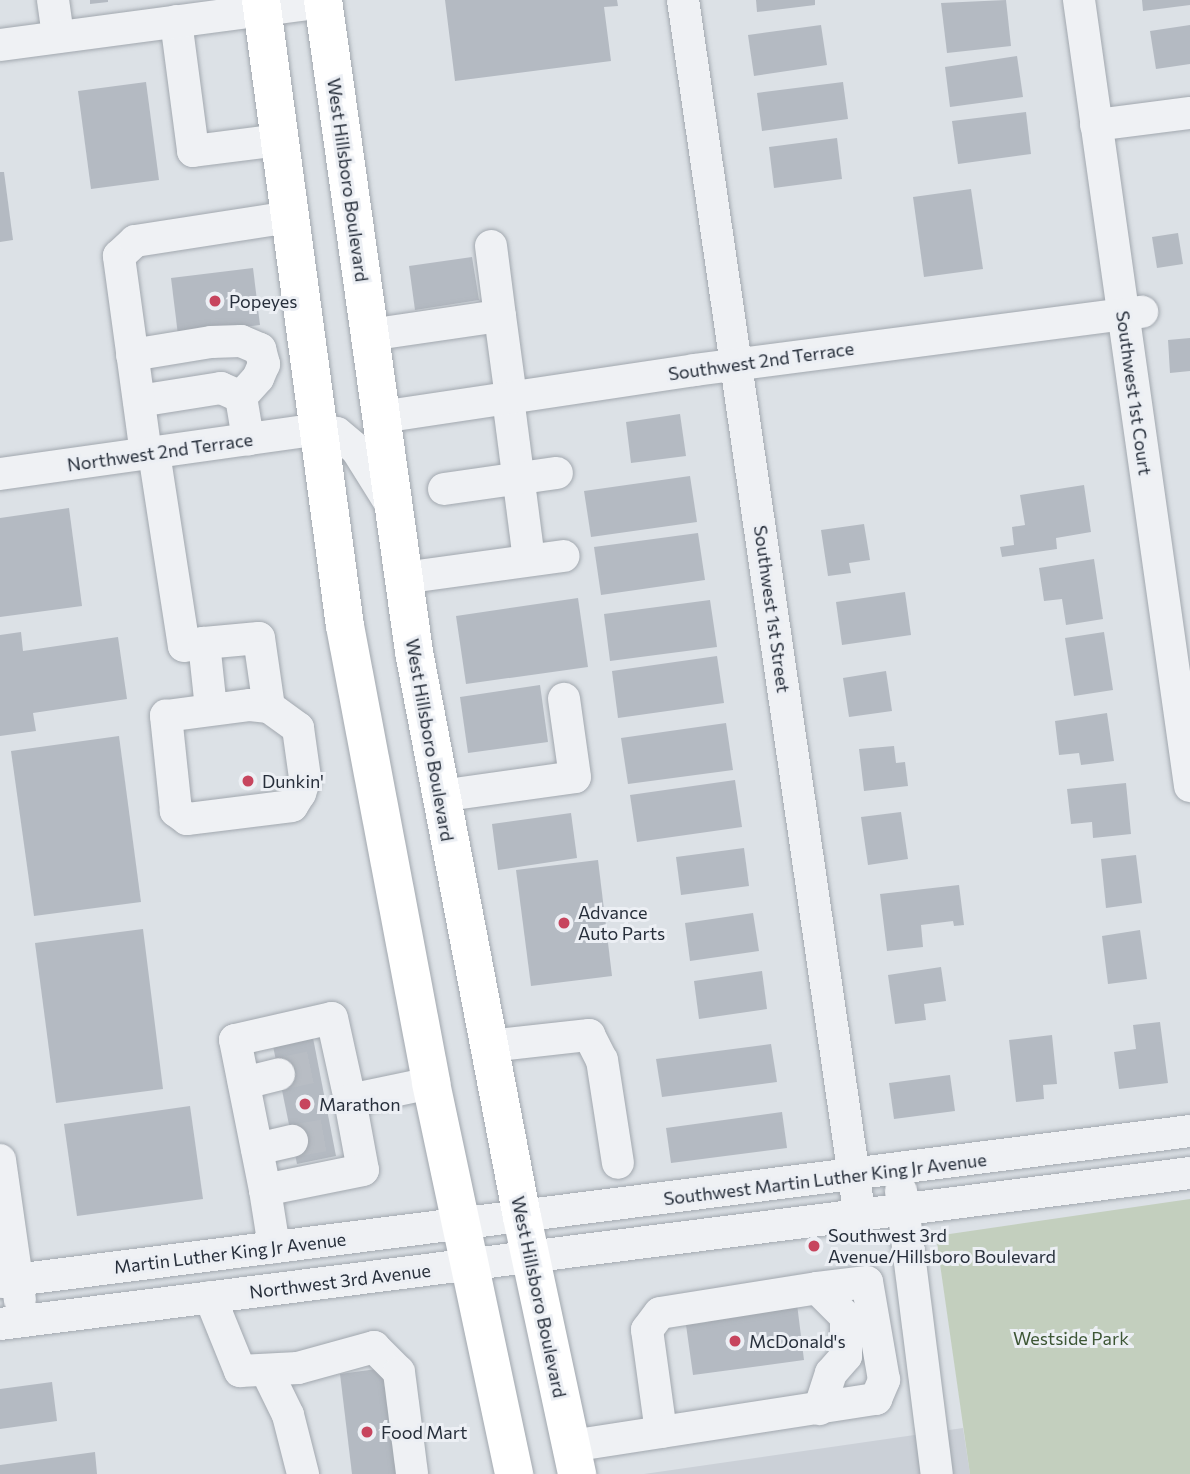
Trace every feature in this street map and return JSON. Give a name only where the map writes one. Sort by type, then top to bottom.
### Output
[{"type":"main road","name":"West Hillsboro Boulevard","points":[[323,1],[392,506],[440,796],[522,1217],[574,1460]]},
{"type":"main road","points":[[262,5],[345,626],[431,1083],[514,1474]]},
{"type":"street","points":[[53,0],[58,37]]},
{"type":"street","name":"Southwest 1st Street","points":[[683,0],[860,1218]]},
{"type":"street","name":"Southwest 1st Court","points":[[1079,0],[1096,125],[1133,313],[1190,786]]},
{"type":"street","points":[[0,45],[188,13],[323,1]]},
{"type":"street","points":[[188,13],[193,151],[280,139]]},
{"type":"street","points":[[1096,125],[1190,113]]},
{"type":"street","points":[[269,707],[258,638],[184,646],[139,401],[119,256],[135,241],[290,217]]},
{"type":"street","points":[[491,246],[529,561]]},
{"type":"street","name":"Southwest 2nd Terrace","points":[[381,417],[737,364],[1133,313]]},
{"type":"street","points":[[369,335],[500,316]]},
{"type":"street","points":[[132,355],[241,341],[260,349],[264,364],[258,378],[241,397]]},
{"type":"street","points":[[139,401],[220,388],[241,397]]},
{"type":"street","points":[[241,397],[248,439]]},
{"type":"street","points":[[319,429],[337,433],[357,450],[392,506]]},
{"type":"street","name":"Northwest 2nd Terrace","points":[[0,474],[319,429]]},
{"type":"street","points":[[444,489],[557,473]]},
{"type":"street","points":[[403,579],[563,556]]},
{"type":"street","points":[[204,643],[211,708]]},
{"type":"street","points":[[440,796],[575,776],[564,699]]},
{"type":"street","points":[[269,707],[298,728],[305,778],[292,806],[187,819],[176,811],[166,716],[211,708],[269,707]]},
{"type":"street","points":[[265,1190],[363,1170],[330,1063],[332,1018],[235,1040],[274,1247]]},
{"type":"street","points":[[489,1046],[589,1035],[602,1060],[618,1163]]},
{"type":"street","points":[[244,1083],[279,1074]]},
{"type":"street","points":[[346,1121],[431,1083]]},
{"type":"street","name":"Southwest Martin Luther King Jr Avenue","points":[[460,1224],[898,1171],[1190,1131]]},
{"type":"street","points":[[257,1149],[292,1141]]},
{"type":"street","points":[[0,1160],[12,1322],[210,1297],[240,1371],[298,1368],[374,1347],[399,1372],[412,1474]]},
{"type":"street","points":[[898,1171],[937,1474]]},
{"type":"street","points":[[469,1265],[860,1218],[1190,1173]]},
{"type":"street","name":"Martin Luther King Jr Avenue","points":[[9,1281],[460,1224]]},
{"type":"street","name":"Northwest 3rd Avenue","points":[[210,1297],[469,1265]]},
{"type":"street","points":[[574,1460],[661,1432],[876,1399],[884,1380],[867,1282],[824,1293],[660,1313],[647,1330],[661,1432]]},
{"type":"street","points":[[820,1409],[831,1373],[824,1293]]},
{"type":"street","points":[[266,1370],[288,1415],[303,1474]]},
{"type":"street","points":[[884,1380],[924,1375]]},
{"type":"shaded area","points":[[963,1428],[970,1474],[644,1474]]},
{"type":"green space","name":"Westside Park","points":[[1190,1199],[1190,1474],[970,1474],[936,1236]]},
{"type":"building","points":[[90,0],[108,0],[108,2],[90,4]]},
{"type":"building","points":[[445,0],[617,0],[618,6],[604,7],[611,61],[455,81]]},
{"type":"building","points":[[756,0],[815,0],[815,5],[757,12]]},
{"type":"building","points":[[1006,0],[1011,46],[947,53],[941,3]]},
{"type":"building","points":[[1142,0],[1190,0],[1190,5],[1143,11]]},
{"type":"building","points":[[821,25],[827,65],[754,76],[748,35]]},
{"type":"building","points":[[1190,25],[1190,64],[1156,69],[1150,31]]},
{"type":"building","points":[[1017,56],[1023,97],[950,107],[945,67]]},
{"type":"building","points":[[146,82],[159,180],[91,189],[78,91]]},
{"type":"building","points":[[843,82],[848,119],[762,131],[757,93]]},
{"type":"building","points":[[1026,112],[1031,154],[958,164],[952,121]]},
{"type":"building","points":[[837,138],[842,179],[774,188],[769,147]]},
{"type":"building","points":[[0,172],[4,172],[13,240],[0,242]]},
{"type":"building","points":[[971,189],[983,269],[924,277],[913,197]]},
{"type":"building","points":[[1178,233],[1183,264],[1157,268],[1152,237]]},
{"type":"building","points":[[472,257],[479,300],[415,310],[409,266]]},
{"type":"building","name":"Popeyes","points":[[253,268],[260,325],[178,335],[171,278]]},
{"type":"building","points":[[1190,338],[1190,371],[1170,373],[1168,340]]},
{"type":"building","points":[[680,414],[686,456],[631,463],[626,422]]},
{"type":"building","points":[[690,476],[697,522],[591,537],[584,491]]},
{"type":"building","points":[[1084,485],[1091,532],[1056,538],[1057,549],[1002,557],[1000,547],[1014,545],[1012,527],[1025,525],[1020,495]]},
{"type":"building","points":[[69,508],[82,606],[0,617],[0,518]]},
{"type":"building","points":[[864,524],[870,560],[849,563],[851,573],[828,576],[821,530]]},
{"type":"building","points":[[698,533],[705,580],[601,595],[594,547]]},
{"type":"building","points":[[1094,559],[1103,619],[1066,625],[1062,599],[1044,601],[1039,568]]},
{"type":"building","points":[[905,592],[911,635],[842,645],[836,602]]},
{"type":"building","points":[[578,598],[588,667],[466,684],[456,616]]},
{"type":"building","points":[[710,600],[717,647],[610,661],[604,614]]},
{"type":"building","points":[[21,632],[23,651],[118,637],[127,699],[33,713],[36,731],[0,736],[0,635]]},
{"type":"building","points":[[1104,632],[1113,690],[1074,696],[1065,638]]},
{"type":"building","points":[[717,656],[724,703],[618,718],[612,671]]},
{"type":"building","points":[[886,671],[892,711],[849,717],[843,678]]},
{"type":"building","points":[[540,685],[548,742],[468,753],[460,697]]},
{"type":"building","points":[[1107,713],[1114,761],[1081,765],[1079,753],[1059,755],[1055,721]]},
{"type":"building","points":[[726,723],[733,770],[628,784],[621,738]]},
{"type":"building","points":[[119,736],[141,902],[34,916],[11,751]]},
{"type":"building","points":[[894,746],[896,763],[905,762],[908,786],[864,791],[859,749]]},
{"type":"building","points":[[735,780],[742,827],[637,842],[630,795]]},
{"type":"building","points":[[1126,783],[1131,834],[1093,838],[1092,822],[1071,824],[1067,789]]},
{"type":"building","points":[[901,812],[908,859],[868,865],[861,817]]},
{"type":"building","points":[[571,813],[577,858],[498,870],[492,824]]},
{"type":"building","points":[[744,848],[749,886],[681,895],[676,857]]},
{"type":"building","points":[[1136,855],[1142,903],[1106,908],[1101,859]]},
{"type":"building","name":"Advance Auto Parts","points":[[598,860],[612,976],[531,986],[516,870]]},
{"type":"building","points":[[959,885],[964,925],[954,926],[953,921],[921,925],[923,947],[887,951],[880,894]]},
{"type":"building","points":[[753,913],[759,951],[690,961],[685,923]]},
{"type":"building","points":[[143,929],[163,1089],[56,1103],[35,943]]},
{"type":"building","points":[[1140,930],[1147,979],[1108,984],[1102,936]]},
{"type":"building","points":[[941,967],[946,1001],[924,1004],[926,1020],[895,1024],[888,975]]},
{"type":"building","points":[[762,971],[767,1009],[699,1019],[694,981]]},
{"type":"building","points":[[1160,1022],[1168,1083],[1119,1089],[1114,1052],[1136,1049],[1133,1025]]},
{"type":"building","points":[[1052,1035],[1057,1084],[1043,1085],[1044,1099],[1016,1102],[1009,1040]]},
{"type":"building","name":"Marathon","points":[[313,1038],[336,1156],[297,1164],[273,1046]]},
{"type":"building","points":[[771,1044],[777,1082],[662,1097],[656,1059]]},
{"type":"building","points":[[950,1075],[955,1111],[894,1119],[889,1083]]},
{"type":"building","points":[[190,1106],[203,1199],[77,1216],[64,1124]]},
{"type":"building","points":[[782,1112],[787,1148],[671,1163],[666,1128]]},
{"type":"building","points":[[797,1304],[804,1360],[693,1375],[686,1325],[708,1322],[707,1317]]},
{"type":"building","points":[[384,1368],[398,1474],[352,1474],[340,1374]]},
{"type":"building","points":[[52,1382],[57,1421],[0,1429],[0,1389]]},
{"type":"building","points":[[95,1452],[97,1474],[0,1474],[0,1465]]},
{"type":"tunnel","points":[[279,1074],[318,1066]]},
{"type":"tunnel","points":[[292,1141],[332,1134]]},
{"type":"place","name":"Popeyes","points":[[215,301]]},
{"type":"place","name":"Dunkin'","points":[[248,781]]},
{"type":"place","name":"Advance Auto Parts","points":[[564,923]]},
{"type":"place","name":"Marathon","points":[[305,1104]]},
{"type":"place","name":"Southwest 3rd Avenue/Hillsboro Boulevard","points":[[814,1246]]},
{"type":"place","name":"McDonald's","points":[[735,1341]]},
{"type":"place","name":"Food Mart","points":[[367,1432]]}]
